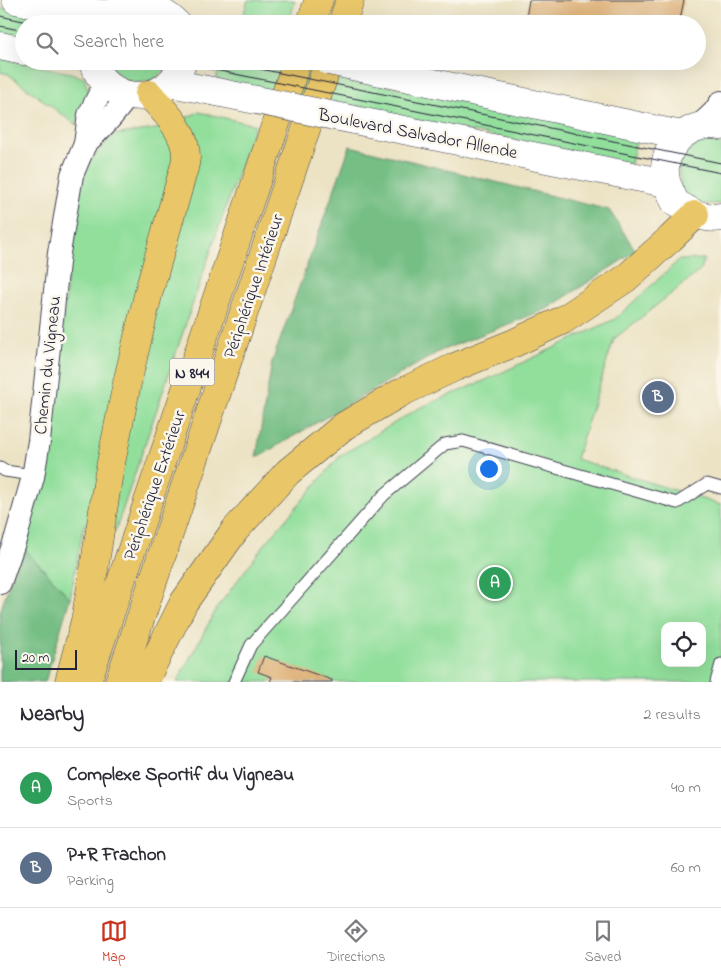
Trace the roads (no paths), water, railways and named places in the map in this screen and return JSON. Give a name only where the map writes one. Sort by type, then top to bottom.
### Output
[{"type":"highway","points":[[313,15],[319,0]]},
{"type":"highway","points":[[345,15],[350,0]]},
{"type":"highway","name":"Périphérique Extérieur","points":[[87,682],[294,70]]},
{"type":"highway","name":"Périphérique Intérieur","points":[[119,682],[326,70]]},
{"type":"highway","points":[[69,682],[86,612],[108,478],[127,383],[149,291],[184,168],[186,154],[179,132],[171,120],[125,76]]},
{"type":"highway","points":[[144,682],[184,602],[235,530],[288,472],[344,426],[400,393],[563,320],[624,279],[671,238],[708,216]]},
{"type":"street","points":[[16,0],[71,11],[112,11],[136,2],[152,4],[173,15]]},
{"type":"street","points":[[0,46],[15,49]]},
{"type":"street","points":[[372,70],[700,129]]},
{"type":"street","name":"Boulevard Salvador Allende","points":[[125,76],[666,183]]},
{"type":"street","name":"Chemin du Vigneau","points":[[0,583],[16,536],[33,475],[39,441],[59,253],[72,175],[85,144],[89,115],[125,76]]},
{"type":"street","points":[[708,216],[676,202],[666,183],[665,162],[668,152],[700,129],[721,102]]},
{"type":"lane","points":[[234,682],[251,645],[384,495],[445,444],[464,441],[677,503],[707,484],[721,488]]},
{"type":"lane","points":[[0,468],[5,471],[33,475]]},
{"type":"lane","points":[[716,682],[721,664]]},
{"type":"tram line","points":[[0,16],[15,19]]},
{"type":"tram line","points":[[0,26],[15,29]]},
{"type":"tram line","points":[[215,70],[721,173]]},
{"type":"tram line","points":[[265,70],[721,163]]},
{"type":"place","name":"P+R Frachon","points":[[658,397]]},
{"type":"place","name":"Complexe Sportif du Vigneau","points":[[495,583]]}]
